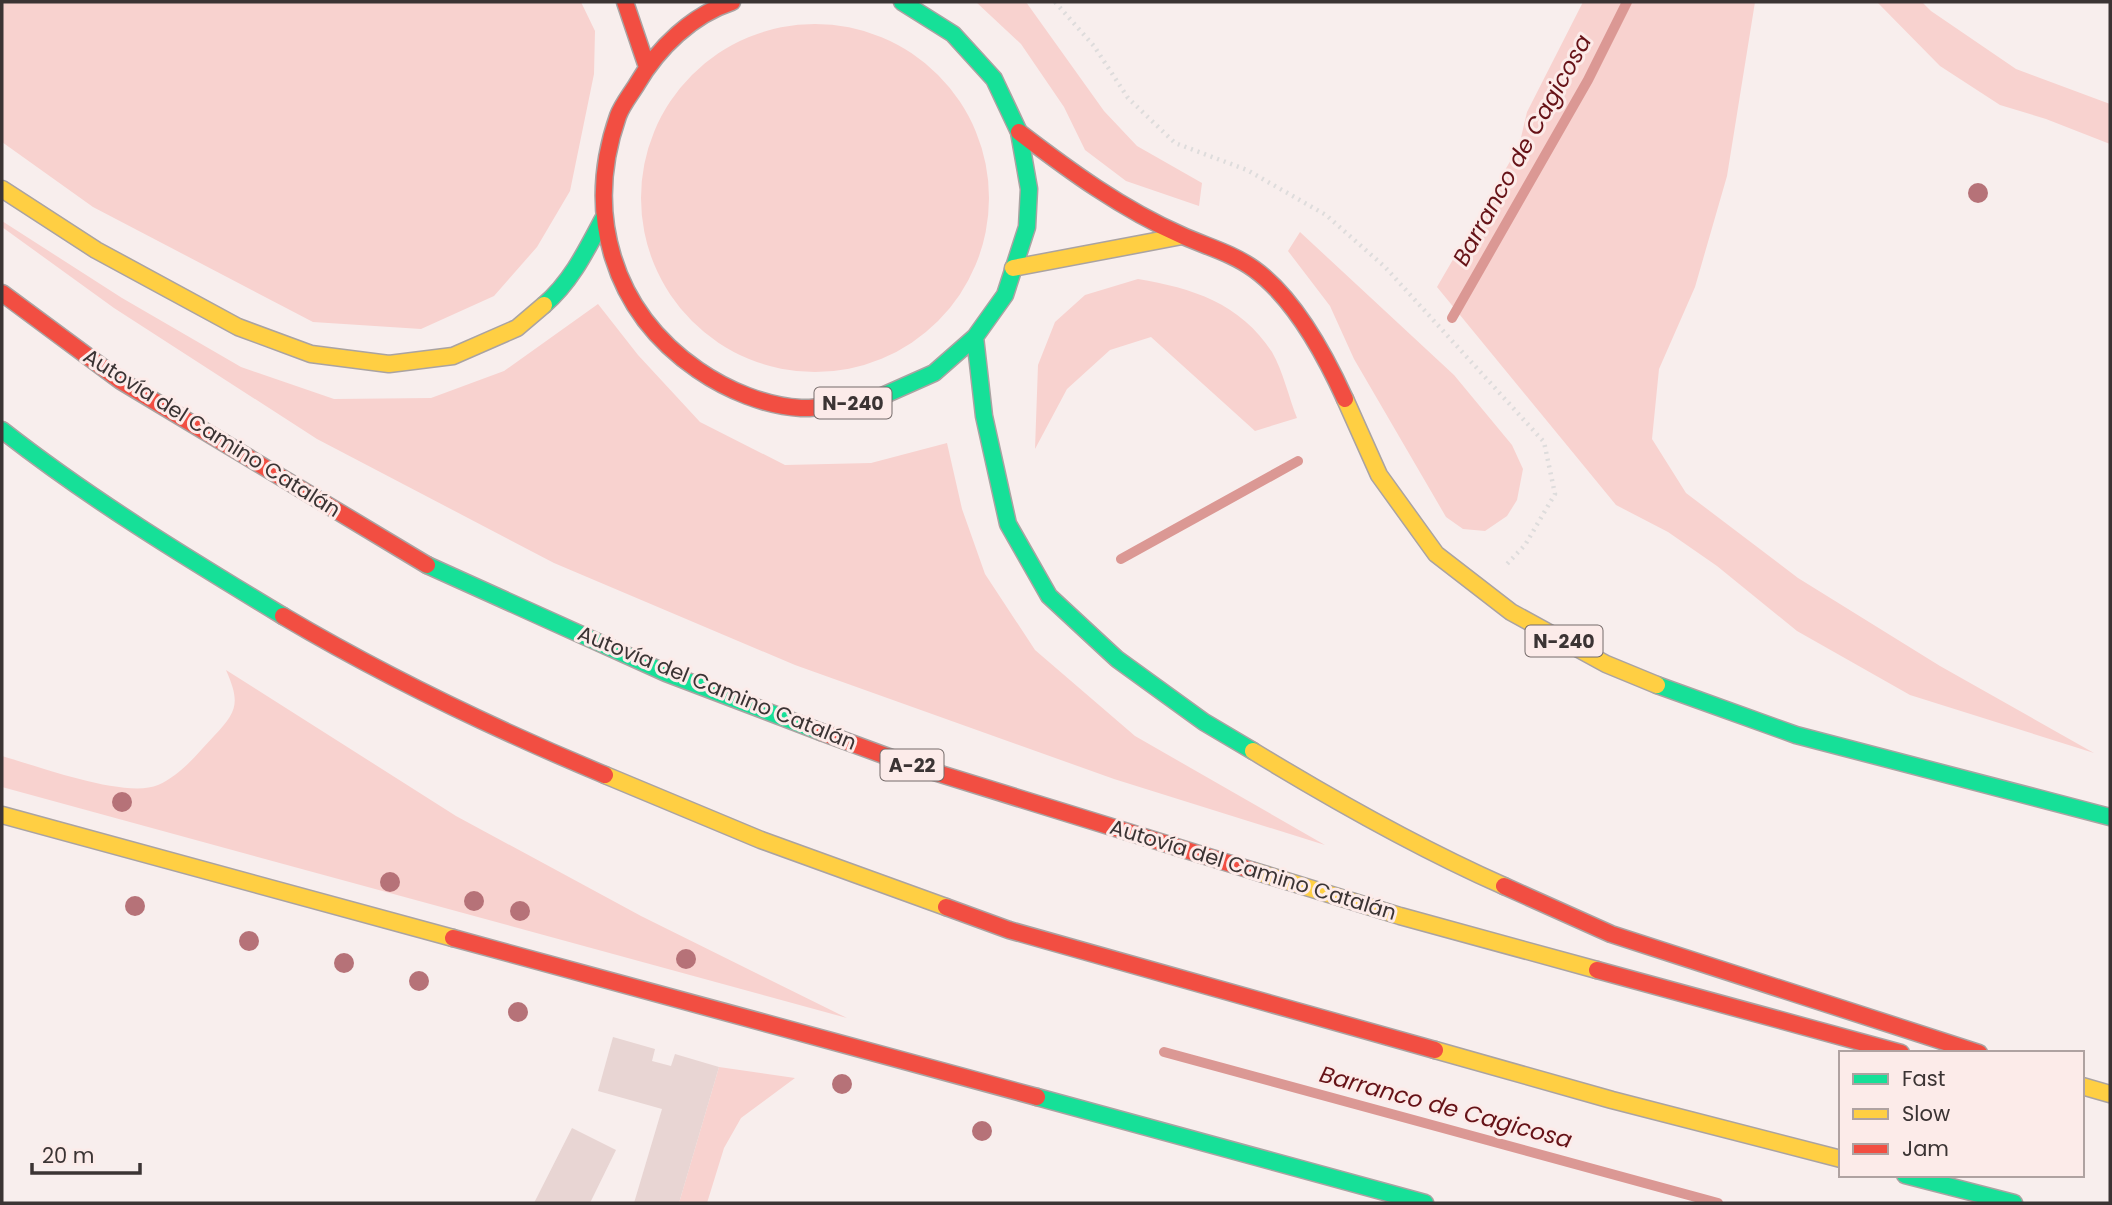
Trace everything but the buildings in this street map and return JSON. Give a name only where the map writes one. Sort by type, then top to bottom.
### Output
[{"type":"main road","points":[[625,2],[647,67]]},
{"type":"main road","name":"N-240","points":[[724,3],[680,32],[647,67],[619,114],[605,168],[604,217],[617,267],[630,298],[653,332],[680,358],[715,382],[758,400],[802,408],[871,401],[934,373],[975,337],[1005,295],[1027,227],[1029,189],[1019,132],[994,79],[953,34],[902,2]]},
{"type":"main road","name":"N-240","points":[[1019,132],[1089,185],[1182,236],[1207,244],[1253,268],[1282,294],[1306,328],[1341,390],[1379,475],[1436,554],[1511,612],[1605,664],[1678,694],[1796,735],[2110,817]]},
{"type":"main road","points":[[2,188],[96,250],[238,327],[312,354],[389,364],[453,356],[517,328],[563,285],[580,263],[604,217]]},
{"type":"main road","points":[[1013,268],[1182,236]]},
{"type":"main road","name":"Autovía del Camino Catalán","points":[[2,293],[121,381],[430,566],[666,673],[905,763],[1387,912],[1894,1051]]},
{"type":"main road","points":[[975,337],[984,416],[1008,524],[1049,596],[1117,659],[1204,722],[1363,817],[1448,861],[1611,934],[1973,1051]]},
{"type":"main road","points":[[2,430],[34,455],[187,558],[329,643]]},
{"type":"main road","points":[[71,501],[175,564],[450,705],[566,759],[761,840],[1009,930],[1612,1100],[1839,1158]]},
{"type":"main road","points":[[2,815],[1425,1203]]},
{"type":"main road","points":[[2084,1087],[2110,1094]]},
{"type":"main road","points":[[2084,1103],[2110,1110]]},
{"type":"main road","points":[[1913,1177],[2014,1203]]},
{"type":"path","points":[[1055,2],[1094,46],[1128,98],[1175,144],[1247,170],[1326,215],[1385,267],[1544,442],[1555,494],[1525,545],[1482,590]]},
{"type":"shaded area","points":[[2,2],[581,2],[595,31],[594,74],[570,191],[537,247],[494,296],[421,329],[313,322],[93,207],[2,142]]},
{"type":"shaded area","points":[[976,2],[1026,2],[1104,111],[1137,146],[1202,183],[1199,206],[1126,181],[1085,150],[1064,107],[1021,44]]},
{"type":"shaded area","points":[[1583,2],[1755,2],[1727,176],[1695,287],[1659,369],[1652,439],[1686,493],[1798,578],[1940,666],[2094,753],[1910,695],[1797,631],[1717,566],[1668,532],[1616,505],[1437,287],[1519,146],[1527,112]]},
{"type":"shaded area","points":[[1877,2],[1922,2],[1931,11],[2016,69],[2110,104],[2110,144],[2046,119],[2000,105],[1940,66]]},
{"type":"shaded area","points":[[815,24],[849,28],[881,38],[911,54],[938,75],[959,102],[975,132],[985,164],[989,198],[985,232],[975,264],[959,294],[938,321],[911,342],[881,358],[849,368],[815,372],[781,368],[749,358],[719,342],[692,321],[671,294],[655,264],[645,232],[641,198],[645,164],[655,132],[671,102],[692,75],[719,54],[749,38],[781,28]]},
{"type":"shaded area","points":[[2,221],[122,298],[241,367],[334,399],[431,398],[504,371],[598,304],[638,355],[700,422],[785,465],[871,463],[947,443],[962,509],[985,574],[1035,650],[1135,736],[1325,845],[1114,779],[795,665],[554,563],[317,439],[114,308],[2,227]]},
{"type":"shaded area","points":[[1300,232],[1454,375],[1512,445],[1523,469],[1517,500],[1507,516],[1485,531],[1463,529],[1446,517],[1354,359],[1330,306],[1288,251]]},
{"type":"shaded area","points":[[1138,279],[1196,293],[1213,300],[1245,321],[1276,359],[1297,418],[1255,431],[1151,337],[1110,350],[1067,389],[1035,449],[1038,365],[1055,322],[1085,295]]},
{"type":"shaded area","points":[[226,670],[456,816],[641,916],[847,1018],[2,787],[2,756],[104,785],[144,788],[166,781],[195,757],[232,713],[235,698]]},
{"type":"shaded area","points":[[719,1067],[795,1078],[741,1118],[724,1148],[707,1203],[679,1203]]},
{"type":"waterway","name":"Barranco de Cagicosa","points":[[1452,318],[1588,80],[1627,2]]},
{"type":"waterway","name":"Barranco de Cagicosa","points":[[1121,559],[1298,461]]},
{"type":"waterway","name":"Barranco de Cagicosa","points":[[1164,1052],[1718,1203]]},
{"type":"traffic: fast","points":[[844,404],[871,401],[934,373],[975,337],[1005,295],[1027,227],[1029,189],[1019,132],[994,79],[953,34],[902,2]]},
{"type":"traffic: fast","points":[[544,305],[571,275],[604,217]]},
{"type":"traffic: fast","points":[[975,337],[984,416],[1008,524],[1049,596],[1117,659],[1204,722],[1253,751]]},
{"type":"traffic: fast","points":[[2,430],[104,504],[283,616]]},
{"type":"traffic: fast","points":[[427,565],[666,673],[821,732]]},
{"type":"traffic: fast","points":[[1657,685],[1796,735],[2110,817]]},
{"type":"traffic: fast","points":[[1037,1097],[1425,1203]]},
{"type":"traffic: fast","points":[[1913,1177],[2014,1203]]},
{"type":"traffic: slow","points":[[2,189],[96,250],[238,327],[311,354],[389,364],[453,356],[517,328],[544,305]]},
{"type":"traffic: slow","points":[[1013,268],[1182,236]]},
{"type":"traffic: slow","points":[[1345,399],[1379,475],[1436,554],[1511,612],[1606,664],[1657,685]]},
{"type":"traffic: slow","points":[[1253,751],[1376,823],[1504,886]]},
{"type":"traffic: slow","points":[[605,775],[761,840],[946,907]]},
{"type":"traffic: slow","points":[[2,815],[453,938]]},
{"type":"traffic: slow","points":[[1254,871],[1400,916],[1597,970]]},
{"type":"traffic: slow","points":[[1435,1050],[1612,1100],[1839,1158]]},
{"type":"traffic: slow","points":[[2084,1087],[2110,1094]]},
{"type":"traffic: jam","points":[[625,2],[647,67]]},
{"type":"traffic: jam","points":[[732,2],[703,15],[677,34],[645,71],[620,112],[608,152],[604,188],[606,223],[613,257],[626,289],[644,319],[668,346],[698,370],[747,396],[774,404],[806,408],[844,404]]},
{"type":"traffic: jam","points":[[1019,132],[1117,201],[1159,225],[1246,263],[1269,281],[1307,328],[1345,399]]},
{"type":"traffic: jam","points":[[2,293],[121,381],[427,565]]},
{"type":"traffic: jam","points":[[283,616],[441,701],[605,775]]},
{"type":"traffic: jam","points":[[821,732],[905,763],[1254,871]]},
{"type":"traffic: jam","points":[[1504,886],[1611,934],[1973,1051]]},
{"type":"traffic: jam","points":[[946,907],[1009,930],[1435,1050]]},
{"type":"traffic: jam","points":[[453,938],[1037,1097]]},
{"type":"traffic: jam","points":[[1597,970],[1894,1051]]}]
